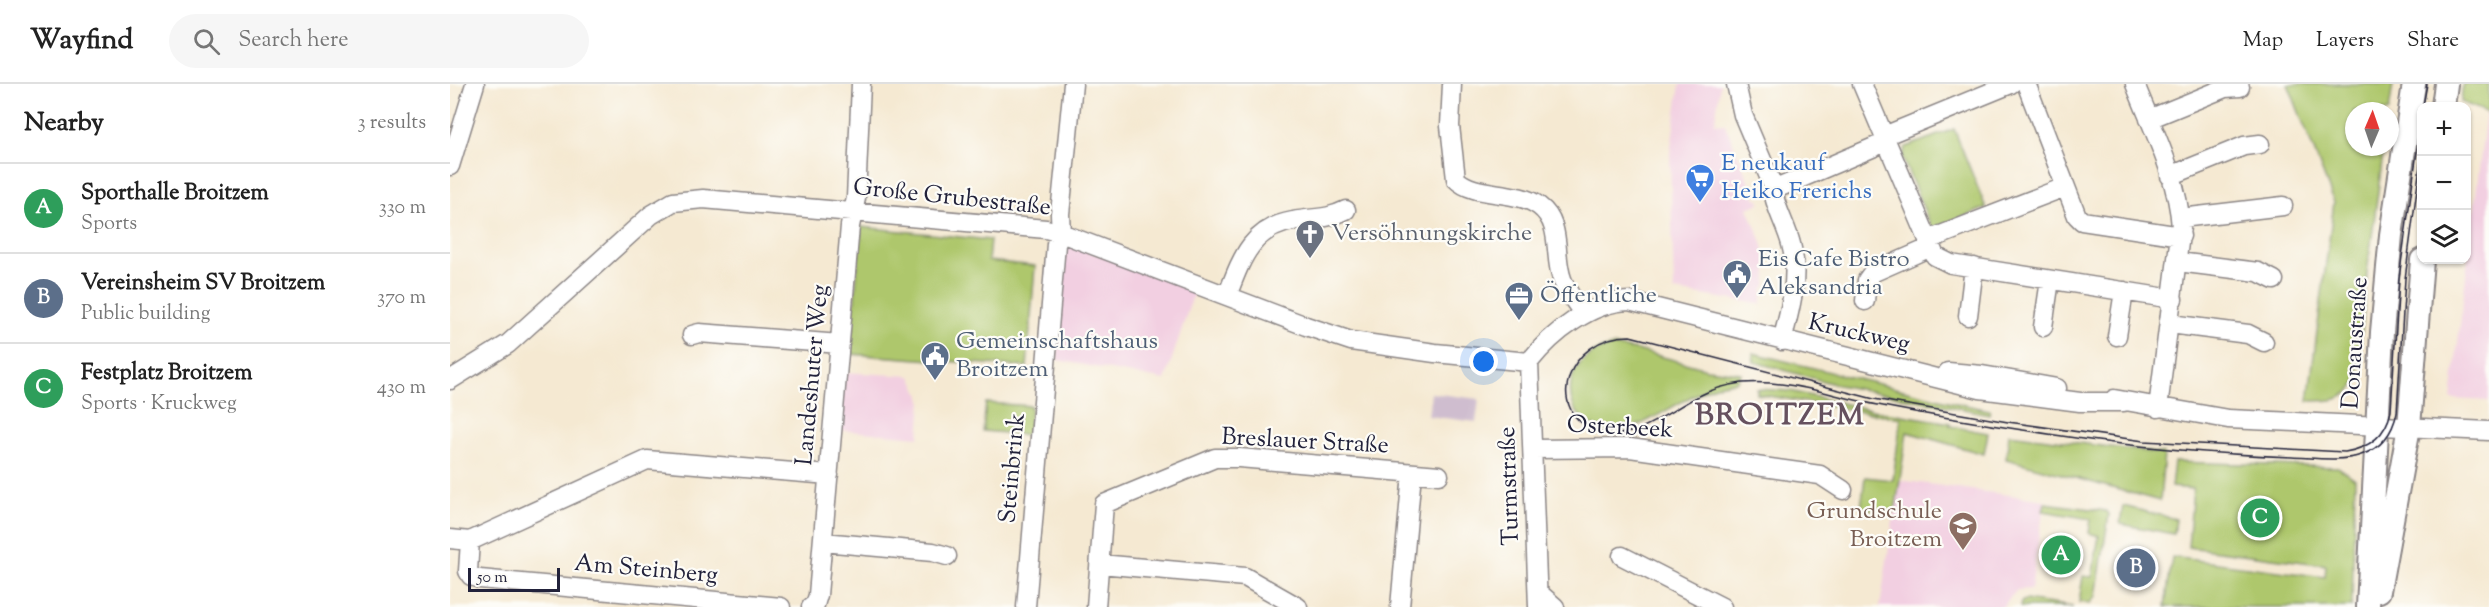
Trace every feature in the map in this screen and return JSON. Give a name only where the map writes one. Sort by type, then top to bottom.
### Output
[{"type":"main road","name":"Donaustraße","points":[[2368,607],[2382,332],[2391,235],[2414,84]]},
{"type":"main road","points":[[2444,102],[2446,84]]},
{"type":"main road","points":[[2376,607],[2409,427],[2422,264]]},
{"type":"street","points":[[450,166],[475,84]]},
{"type":"street","name":"Landeshuter Weg","points":[[811,607],[815,605],[818,595],[852,212],[856,198],[861,84]]},
{"type":"street","name":"Steinbrink","points":[[1026,607],[1056,244],[1061,233],[1059,214],[1073,84]]},
{"type":"street","points":[[1452,84],[1450,126],[1456,179],[1465,186],[1532,202],[1544,210],[1557,237],[1563,281],[1584,314]]},
{"type":"street","points":[[1736,84],[1743,115],[1775,191],[1775,200],[1787,229],[1794,261],[1790,307],[1782,341]]},
{"type":"street","points":[[1862,84],[1935,256],[1951,264],[2173,299]]},
{"type":"street","points":[[2135,84],[2170,176],[2181,227],[2158,408]]},
{"type":"street","points":[[1886,142],[1884,136],[2024,85],[2077,216],[2082,221],[2181,227],[2283,206]]},
{"type":"street","points":[[2149,119],[2225,88],[2241,87]]},
{"type":"street","points":[[1775,191],[1782,184],[1886,142]]},
{"type":"street","points":[[2170,176],[2244,146],[2260,144]]},
{"type":"street","points":[[1864,301],[1867,280],[1872,273],[1929,244],[2065,187]]},
{"type":"street","name":"Große Grubestraße","points":[[450,380],[508,344],[651,215],[673,202],[718,200],[1024,226],[1061,233],[1351,341],[1414,351],[1529,363]]},
{"type":"street","points":[[1227,296],[1239,264],[1250,245],[1260,234],[1276,225],[1294,220],[1332,217],[1346,210]]},
{"type":"street","points":[[2178,262],[2258,273],[2274,280]]},
{"type":"street","points":[[1968,315],[1974,267]]},
{"type":"street","points":[[2043,327],[2050,279]]},
{"type":"street","points":[[2117,336],[2124,291]]},
{"type":"street","name":"Kruckweg","points":[[1529,363],[1539,351],[1584,314],[1598,306],[1614,302],[1639,302],[1782,341],[2003,393],[2080,402],[2124,402],[2228,419],[2489,431]]},
{"type":"street","points":[[2170,324],[2248,334],[2264,342]]},
{"type":"street","points":[[692,335],[699,333],[840,344]]},
{"type":"street","name":"Turmstraße","points":[[1529,363],[1539,600]]},
{"type":"street","name":"Osterbeek","points":[[1533,448],[1630,448],[1820,475],[1843,490]]},
{"type":"street","name":"Breslauer Straße","points":[[1100,564],[1104,504],[1215,458],[1261,459],[1440,475]]},
{"type":"street","points":[[450,539],[470,541],[647,460],[829,476]]},
{"type":"street","points":[[1400,607],[1412,473]]},
{"type":"street","name":"Am Steinberg","points":[[470,541],[468,571],[471,576],[480,579],[781,607]]},
{"type":"street","points":[[823,542],[933,552],[947,556]]},
{"type":"street","points":[[1622,556],[1722,607]]},
{"type":"street","points":[[1096,607],[1100,564],[1245,577],[1298,607]]},
{"type":"street","points":[[1539,600],[1555,607]]},
{"type":"shaded area","points":[[1680,84],[1720,84],[1715,123],[1725,124],[1756,199],[1758,198],[1760,203],[1748,208],[1762,242],[1767,263],[1766,287],[1764,287],[1761,304],[1674,291],[1670,154]]},
{"type":"shaded area","points":[[2486,112],[2489,113],[2489,401],[2451,399],[2467,264],[2471,264],[2471,235]]},
{"type":"shaded area","points":[[1066,243],[1195,289],[1165,380],[1057,360]]},
{"type":"shaded area","points":[[843,372],[911,376],[922,400],[919,437],[838,430]]},
{"type":"shaded area","points":[[1431,393],[1479,399],[1476,422],[1428,416]]},
{"type":"shaded area","name":"Grundschule Broitzem","points":[[1899,480],[2045,500],[2031,589],[2017,590],[2002,607],[1880,607]]},
{"type":"green space","points":[[2288,84],[2393,84],[2390,102],[2345,102],[2345,156],[2383,156],[2367,273],[2357,383],[2341,397],[2308,401],[2334,202]]},
{"type":"green space","points":[[2463,84],[2489,84],[2489,113],[2471,106],[2471,102],[2461,102]]},
{"type":"green space","points":[[1954,129],[1986,208],[1932,229],[1902,157],[1906,147]]},
{"type":"green space","points":[[861,227],[990,240],[988,261],[1035,266],[1027,367],[850,354]]},
{"type":"green space","points":[[1612,346],[1637,350],[1707,369],[1741,373],[1736,382],[1703,391],[1637,426],[1609,431],[1592,426],[1580,416],[1573,404],[1570,390],[1573,376],[1581,363],[1594,353]]},
{"type":"green space","points":[[1753,353],[1990,410],[1989,414],[1838,385],[1754,362]]},
{"type":"green space","points":[[1757,389],[1790,391],[1872,410],[1950,423],[1950,426],[1988,433],[1984,454],[1907,432],[1895,512],[1861,508],[1865,477],[1893,480],[1901,418],[1757,394]]},
{"type":"green space","points":[[986,403],[1031,406],[1029,435],[983,431]]},
{"type":"green space","points":[[2009,434],[2164,454],[2160,501],[2006,459]]},
{"type":"green space","points":[[2174,462],[2338,467],[2355,479],[2352,607],[2165,607],[2172,557],[2325,577],[2326,565],[2188,547],[2193,489],[2171,487]]},
{"type":"green space","points":[[2045,503],[2106,511],[2109,514],[2096,596],[2090,603],[2079,602],[2083,576],[2092,577],[2099,536],[2089,533],[2091,519],[2043,511]]},
{"type":"green space","points":[[2123,506],[2176,519],[2174,534],[2120,524]]},
{"type":"green space","points":[[2025,600],[2073,607],[2020,607],[2021,602]]},
{"type":"tram line","points":[[2424,102],[2427,84]]},
{"type":"tram line","points":[[2417,152],[2399,278],[2391,411],[2385,427],[2376,439],[2354,450],[2345,452],[2144,441],[2008,422],[1874,399],[1630,336],[1608,339],[1590,348],[1577,361],[1569,377],[1567,393],[1571,409],[1581,422],[1599,432],[1625,433],[1651,423],[1709,391],[1736,384],[1759,382],[1810,389],[1944,417],[2114,443],[2203,452],[2318,459],[2361,455],[2381,444],[2393,426],[2397,412],[2405,279],[2421,156]]},
{"type":"place","name":"E neukauf Heiko Frerichs","points":[[1700,204]]},
{"type":"place","name":"Versöhnungskirche","points":[[1310,260]]},
{"type":"place","name":"Eis Cafe Bistro Aleksandria","points":[[1737,300]]},
{"type":"place","name":"Öffentliche","points":[[1519,322]]},
{"type":"place","name":"Gemeinschaftshaus Broitzem","points":[[935,382]]},
{"type":"place","name":"Festplatz Broitzem","points":[[2260,518]]},
{"type":"place","name":"Grundschule Broitzem","points":[[1963,552]]},
{"type":"place","name":"Sporthalle Broitzem","points":[[2061,555]]},
{"type":"place","name":"Vereinsheim SV Broitzem","points":[[2136,568]]},
{"type":"district","name":"BROITZEM","points":[[1780,416]]}]
